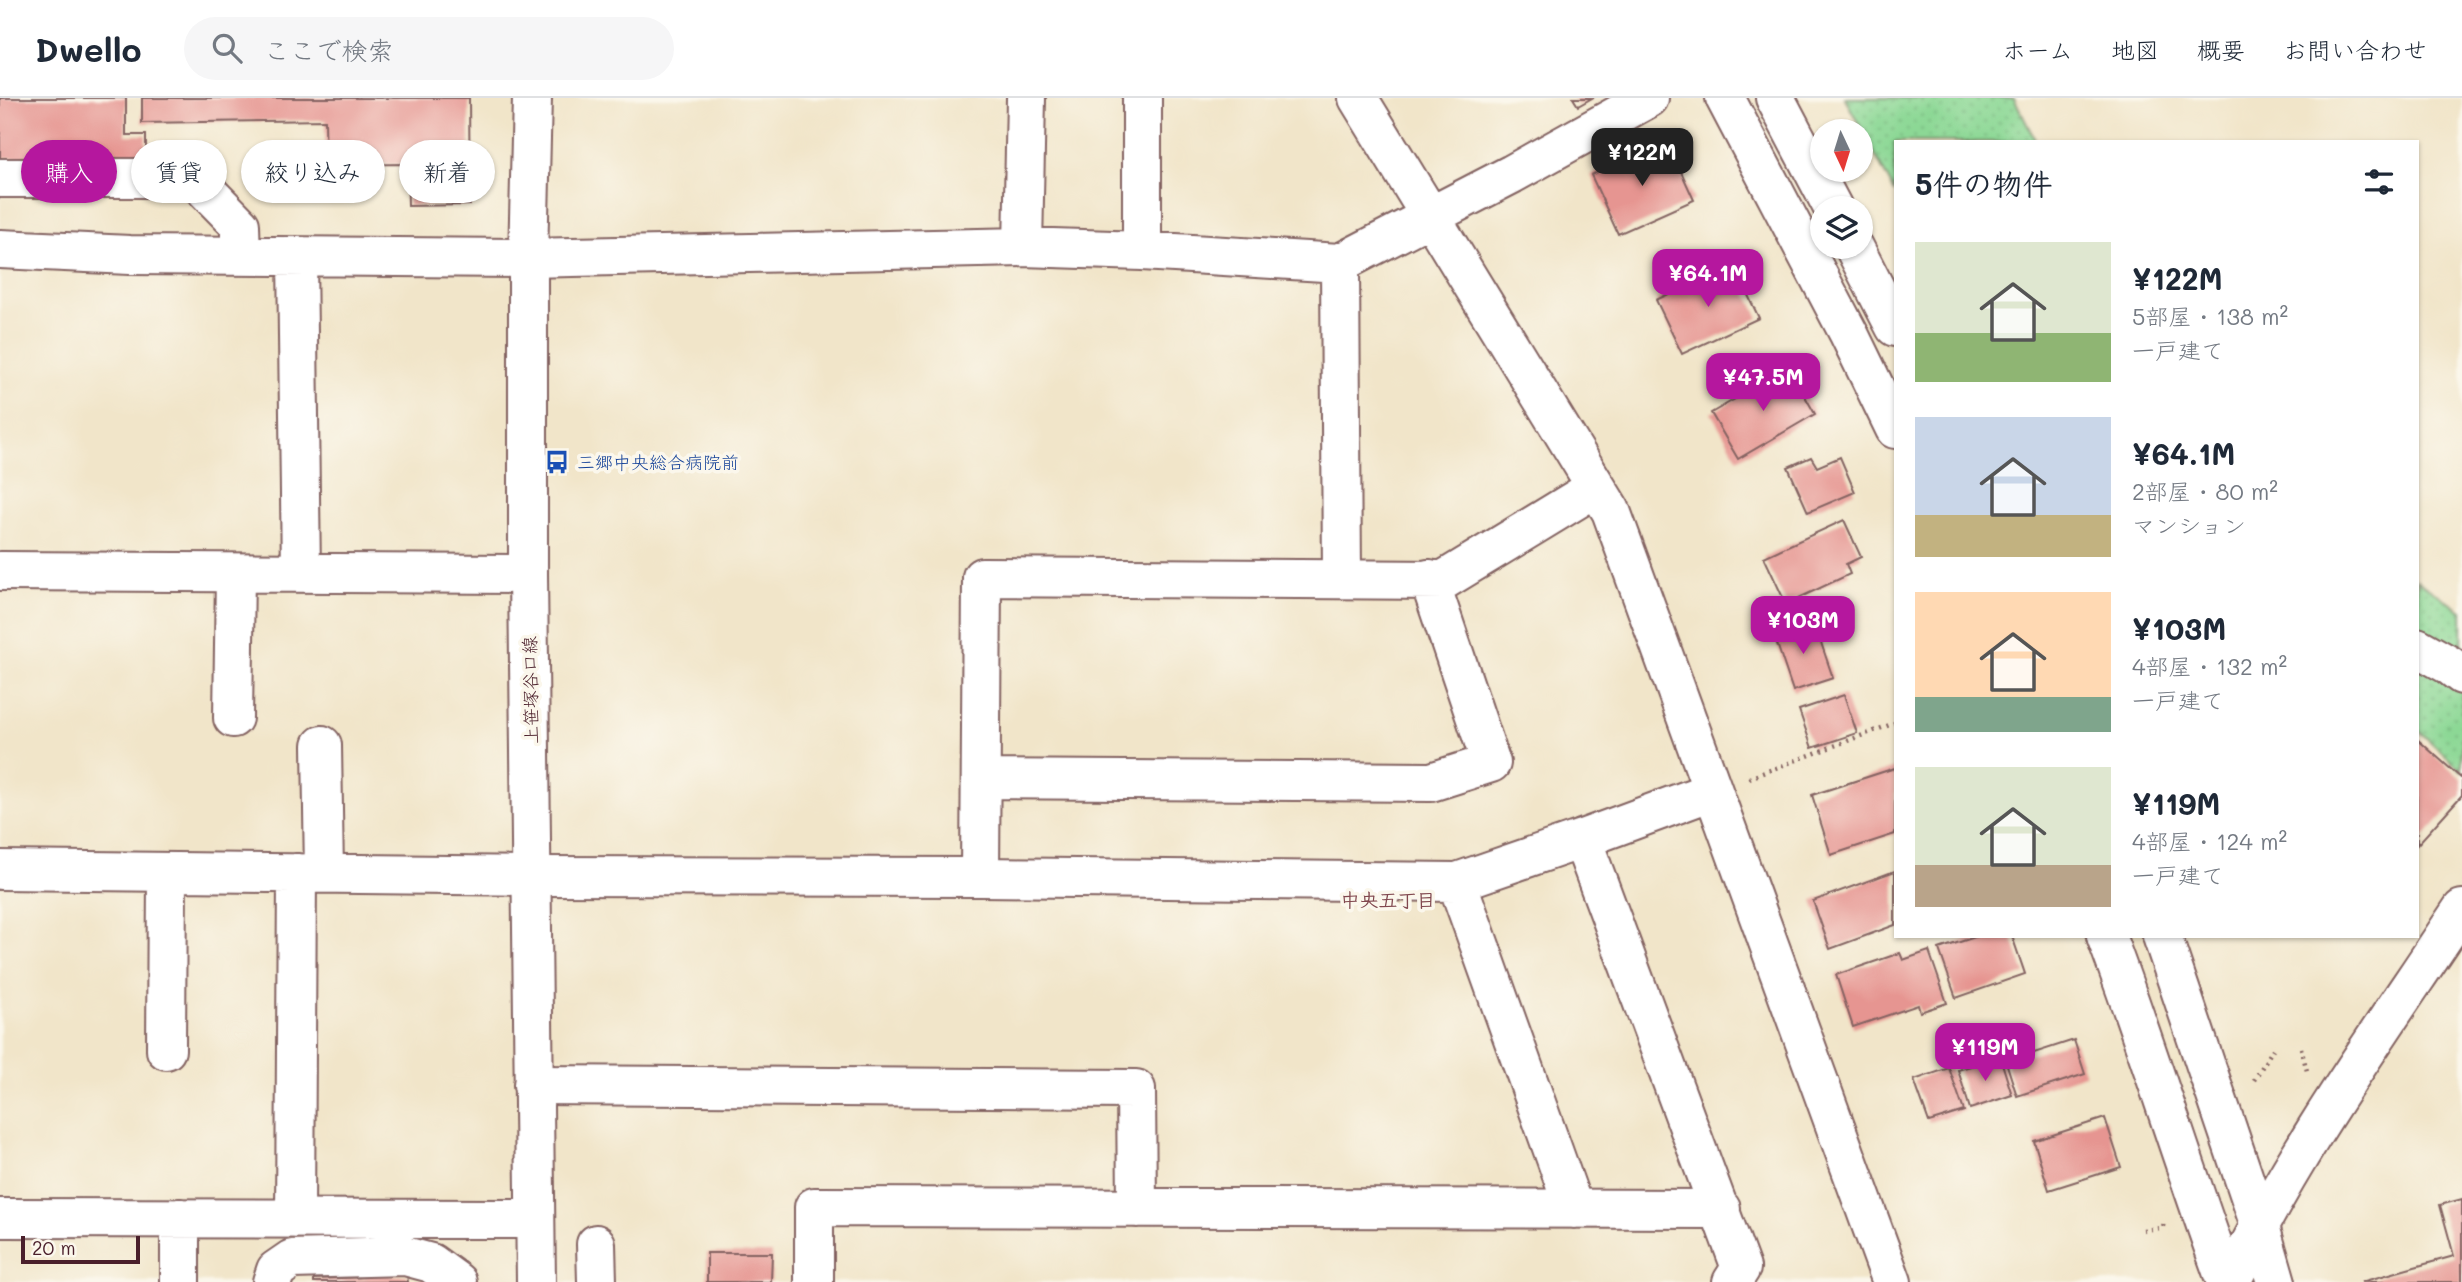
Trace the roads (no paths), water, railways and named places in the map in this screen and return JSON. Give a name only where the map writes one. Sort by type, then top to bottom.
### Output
[{"type":"street","name":"上笹塚谷口線","points":[[532,98],[528,258],[528,574],[536,1282]]},
{"type":"street","points":[[1023,247],[1026,98]]},
{"type":"street","points":[[1142,98],[1142,251]]},
{"type":"street","points":[[1358,98],[1433,216],[1611,511],[1892,1282]]},
{"type":"street","points":[[0,249],[130,255],[528,258],[1023,247],[1340,263],[1433,216],[1649,98]]},
{"type":"street","points":[[1726,98],[1849,334],[1894,427]]},
{"type":"street","points":[[1775,98],[1827,196]]},
{"type":"street","points":[[0,178],[194,178],[240,225],[242,256]]},
{"type":"street","points":[[297,256],[301,573]]},
{"type":"street","points":[[1860,259],[1894,325]]},
{"type":"street","points":[[1340,263],[1342,579]]},
{"type":"street","points":[[980,877],[982,577],[1444,580],[1595,488]]},
{"type":"street","points":[[0,571],[528,574]]},
{"type":"street","points":[[233,718],[235,573]]},
{"type":"street","points":[[982,779],[1431,782],[1491,763],[1429,579]]},
{"type":"street","points":[[2419,648],[2449,665],[2462,676]]},
{"type":"street","points":[[295,1219],[310,873],[322,746]]},
{"type":"street","points":[[0,870],[1457,882],[1712,791]]},
{"type":"street","points":[[1582,839],[1741,1268],[1732,1282]]},
{"type":"street","points":[[166,1050],[167,872]]},
{"type":"street","points":[[1457,882],[1574,1209]]},
{"type":"street","points":[[2228,1282],[2259,1223],[2330,1109],[2462,909]]},
{"type":"street","points":[[2107,938],[2133,1008],[2190,1184],[2228,1282]]},
{"type":"street","points":[[2163,938],[2277,1282]]},
{"type":"street","points":[[533,1085],[1136,1089],[1137,1208]]},
{"type":"street","points":[[814,1282],[814,1207],[1721,1209]]},
{"type":"street","points":[[0,1218],[534,1219]]},
{"type":"street","points":[[180,1218],[180,1282]]},
{"type":"street","points":[[596,1244],[597,1282]]},
{"type":"street","points":[[272,1282],[276,1270],[292,1259],[405,1256],[431,1263],[457,1282]]},
{"type":"place","name":"三郷中央総合病院前","points":[[557,462]]},
{"type":"district","name":"中央五丁目","points":[[1388,899]]}]
